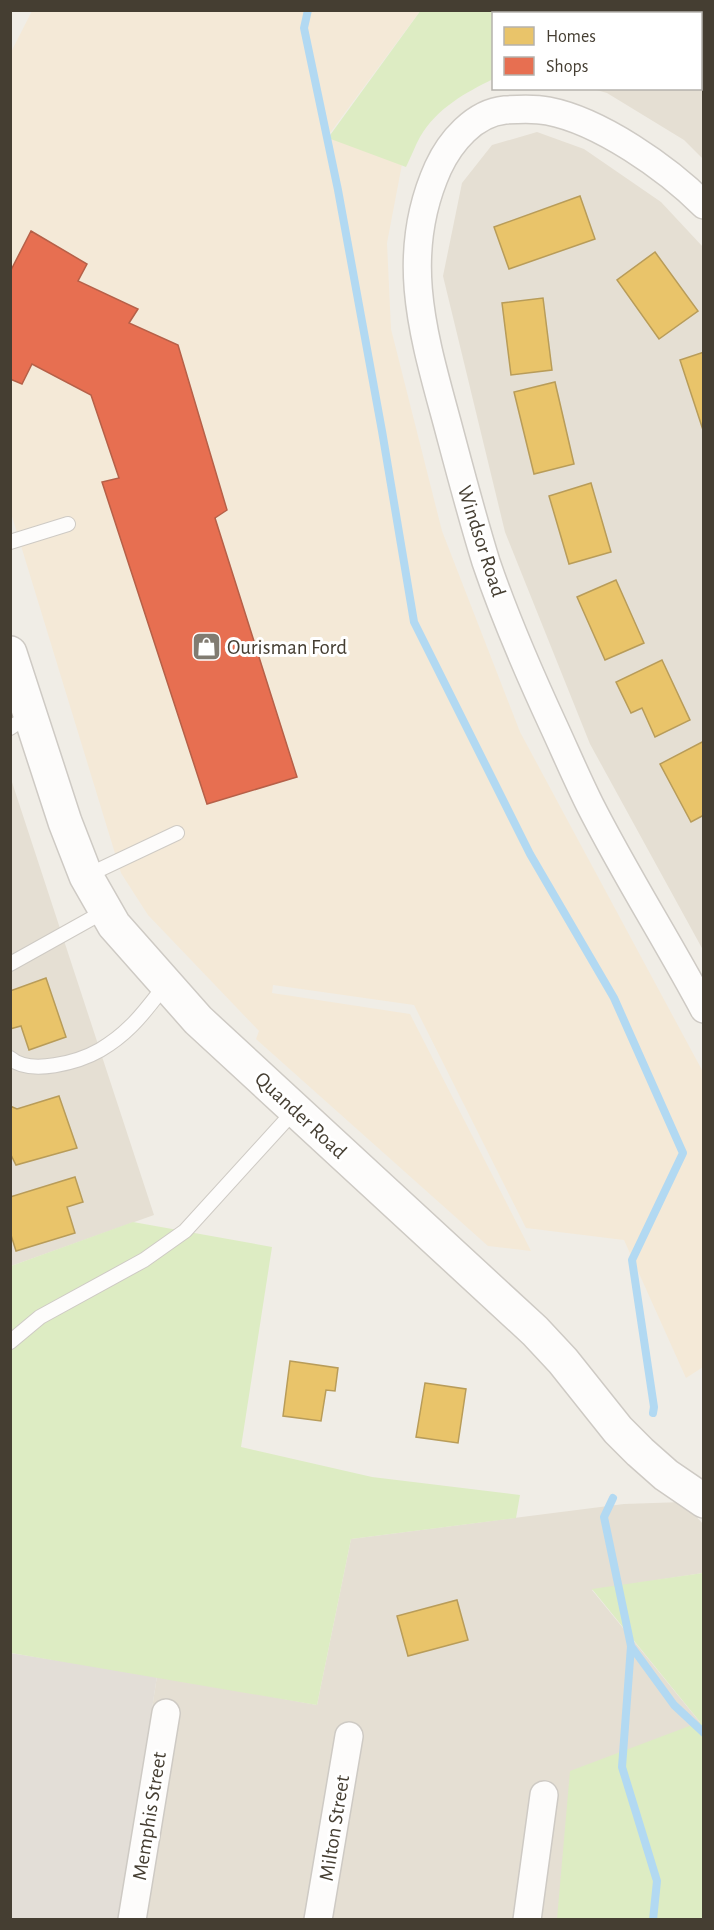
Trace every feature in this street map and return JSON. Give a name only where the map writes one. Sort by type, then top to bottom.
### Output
[{"type":"street","name":"Windsor Road","points":[[704,205],[661,168],[576,118],[546,110],[498,111],[478,120],[458,137],[445,154],[427,193],[420,227],[417,273],[419,310],[425,340],[466,497],[487,564],[520,654],[590,804],[704,1009]]},
{"type":"street","name":"Quander Road","points":[[10,653],[21,721],[86,876],[114,925],[198,1020],[535,1331],[563,1361],[618,1430],[640,1452],[666,1475],[704,1501]]},
{"type":"street","name":"Memphis Street","points":[[132,1920],[166,1713]]},
{"type":"street","name":"Milton Street","points":[[318,1920],[349,1736]]},
{"type":"street","points":[[527,1920],[544,1795]]},
{"type":"lane","points":[[10,542],[68,524]]},
{"type":"lane","points":[[86,876],[177,833]]},
{"type":"lane","points":[[10,964],[105,911]]},
{"type":"lane","points":[[10,1058],[15,1062],[37,1068],[63,1063],[99,1050],[130,1028],[166,984]]},
{"type":"lane","points":[[10,1342],[40,1317],[144,1260],[184,1231],[296,1109]]},
{"type":"shaded area","points":[[32,11],[420,11],[327,137],[403,159],[387,243],[391,329],[442,531],[520,732],[703,1072],[703,1367],[686,1378],[624,1240],[526,1228],[414,1005],[273,985],[272,993],[410,1014],[531,1251],[488,1246],[256,1039],[259,1031],[148,915],[121,873],[11,513],[10,54]]},
{"type":"shaded area","points":[[703,11],[703,159],[684,140],[607,93],[596,90],[702,90],[702,12],[526,12]]},
{"type":"shaded area","points":[[537,132],[584,149],[661,202],[703,247],[703,950],[590,744],[505,532],[443,276],[462,183],[492,145]]},
{"type":"shaded area","points":[[10,776],[154,1215],[11,1266],[10,1266]]},
{"type":"shaded area","points":[[683,1502],[703,1524],[703,1573],[592,1590],[703,1726],[703,1919],[120,1920],[157,1676],[317,1705],[351,1539],[624,1504]]},
{"type":"shaded area","points":[[10,1653],[157,1676],[120,1919],[11,1919]]},
{"type":"green space","points":[[421,10],[528,10],[528,12],[492,12],[492,80],[462,96],[435,118],[420,137],[406,167],[328,138]]},
{"type":"green space","points":[[133,1222],[272,1247],[241,1447],[372,1477],[520,1495],[516,1518],[351,1539],[317,1705],[11,1653],[11,1266]]},
{"type":"green space","points":[[703,1573],[703,1919],[557,1919],[570,1771],[700,1722],[592,1589]]},
{"type":"building: Homes","points":[[545,10],[629,10],[628,12],[544,12]]},
{"type":"building: Homes","points":[[702,33],[704,34],[704,89],[702,88]]},
{"type":"building: Homes","points":[[580,196],[595,239],[509,269],[494,227]]},
{"type":"building: Homes","points":[[655,252],[698,311],[659,339],[617,280]]},
{"type":"building: Homes","points":[[543,298],[552,370],[511,375],[502,303]]},
{"type":"building: Homes","points":[[704,352],[704,433],[680,360]]},
{"type":"building: Homes","points":[[555,382],[574,464],[534,474],[514,392]]},
{"type":"building: Homes","points":[[591,483],[611,552],[569,564],[549,496]]},
{"type":"building: Homes","points":[[616,580],[644,643],[605,660],[577,597]]},
{"type":"building: Homes","points":[[662,660],[690,720],[655,737],[642,708],[631,713],[616,682]]},
{"type":"building: Homes","points":[[704,741],[704,815],[691,822],[660,764]]},
{"type":"building: Homes","points":[[46,978],[66,1037],[29,1050],[21,1026],[10,1029],[10,991]]},
{"type":"building: Homes","points":[[59,1096],[77,1148],[16,1165],[10,1153],[10,1106],[17,1109]]},
{"type":"building: Homes","points":[[75,1177],[83,1202],[67,1207],[75,1233],[16,1251],[10,1232],[10,1197]]},
{"type":"building: Homes","points":[[290,1361],[338,1368],[335,1391],[326,1390],[321,1421],[283,1416]]},
{"type":"building: Homes","points":[[425,1383],[466,1389],[458,1443],[416,1437]]},
{"type":"building: Homes","points":[[457,1600],[468,1640],[408,1656],[397,1616]]},
{"type":"building: Shops","name":"Ourisman Ford","points":[[31,231],[87,264],[78,281],[138,309],[129,323],[178,345],[227,510],[215,518],[297,777],[207,804],[102,482],[119,478],[91,395],[32,364],[22,384],[10,379],[10,272]]},
{"type":"waterway","points":[[308,10],[304,28],[338,190],[414,622],[530,854],[614,998],[683,1153],[632,1260],[654,1407],[653,1413]]},
{"type":"waterway","points":[[613,1498],[604,1517],[631,1646],[674,1705],[704,1733]]},
{"type":"waterway","points":[[631,1646],[622,1767],[657,1881],[653,1920]]},
{"type":"place","name":"Ourisman Ford","points":[[206,647]]}]
